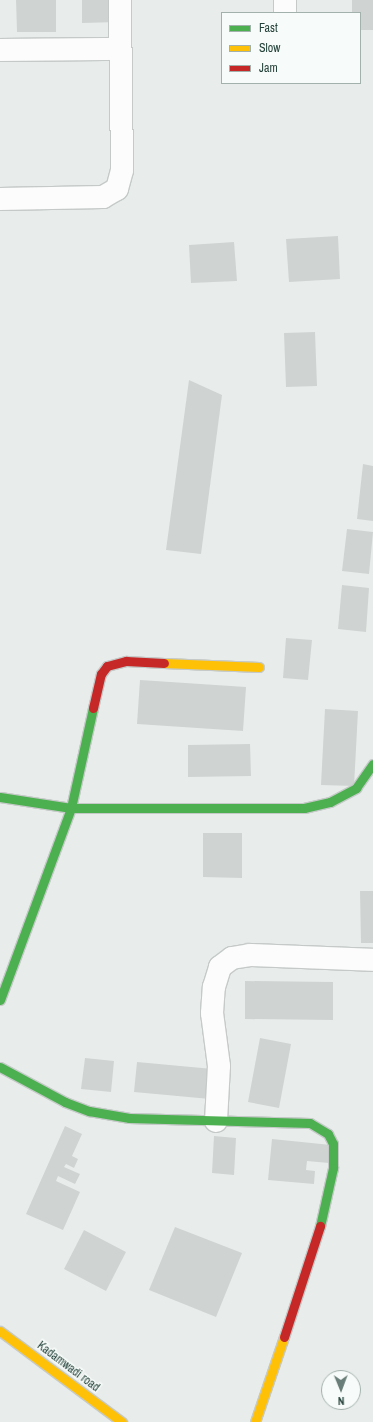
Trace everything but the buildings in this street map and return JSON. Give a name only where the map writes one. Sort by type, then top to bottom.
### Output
[{"type":"street","points":[[0,199],[103,197],[117,189],[122,170],[120,0]]},
{"type":"street","points":[[285,0],[285,12]]},
{"type":"street","points":[[0,50],[120,49]]},
{"type":"street","points":[[0,1000],[71,808],[97,688],[101,674],[107,666],[126,661],[259,667]]},
{"type":"street","points":[[0,797],[71,808],[304,808],[330,802],[356,788],[373,764]]},
{"type":"street","points":[[216,1120],[219,1066],[212,1013],[214,987],[220,967],[232,958],[250,955],[373,960]]},
{"type":"street","points":[[0,1067],[65,1102],[89,1111],[129,1118],[310,1123],[328,1134],[333,1144],[333,1168],[316,1242],[255,1422]]},
{"type":"street","name":"Kadamwadi road","points":[[0,1331],[122,1422]]},
{"type":"traffic: fast","points":[[0,1000],[71,808],[93,708]]},
{"type":"traffic: fast","points":[[0,797],[71,808],[304,808],[330,802],[356,788],[373,764]]},
{"type":"traffic: fast","points":[[0,1067],[65,1102],[89,1111],[129,1118],[310,1123],[328,1134],[333,1144],[333,1168],[320,1226]]},
{"type":"traffic: slow","points":[[164,663],[259,667]]},
{"type":"traffic: slow","points":[[0,1331],[122,1422]]},
{"type":"traffic: slow","points":[[255,1422],[284,1337]]},
{"type":"traffic: jam","points":[[93,708],[101,674],[107,666],[126,661],[164,663]]},
{"type":"traffic: jam","points":[[284,1337],[320,1226]]}]
